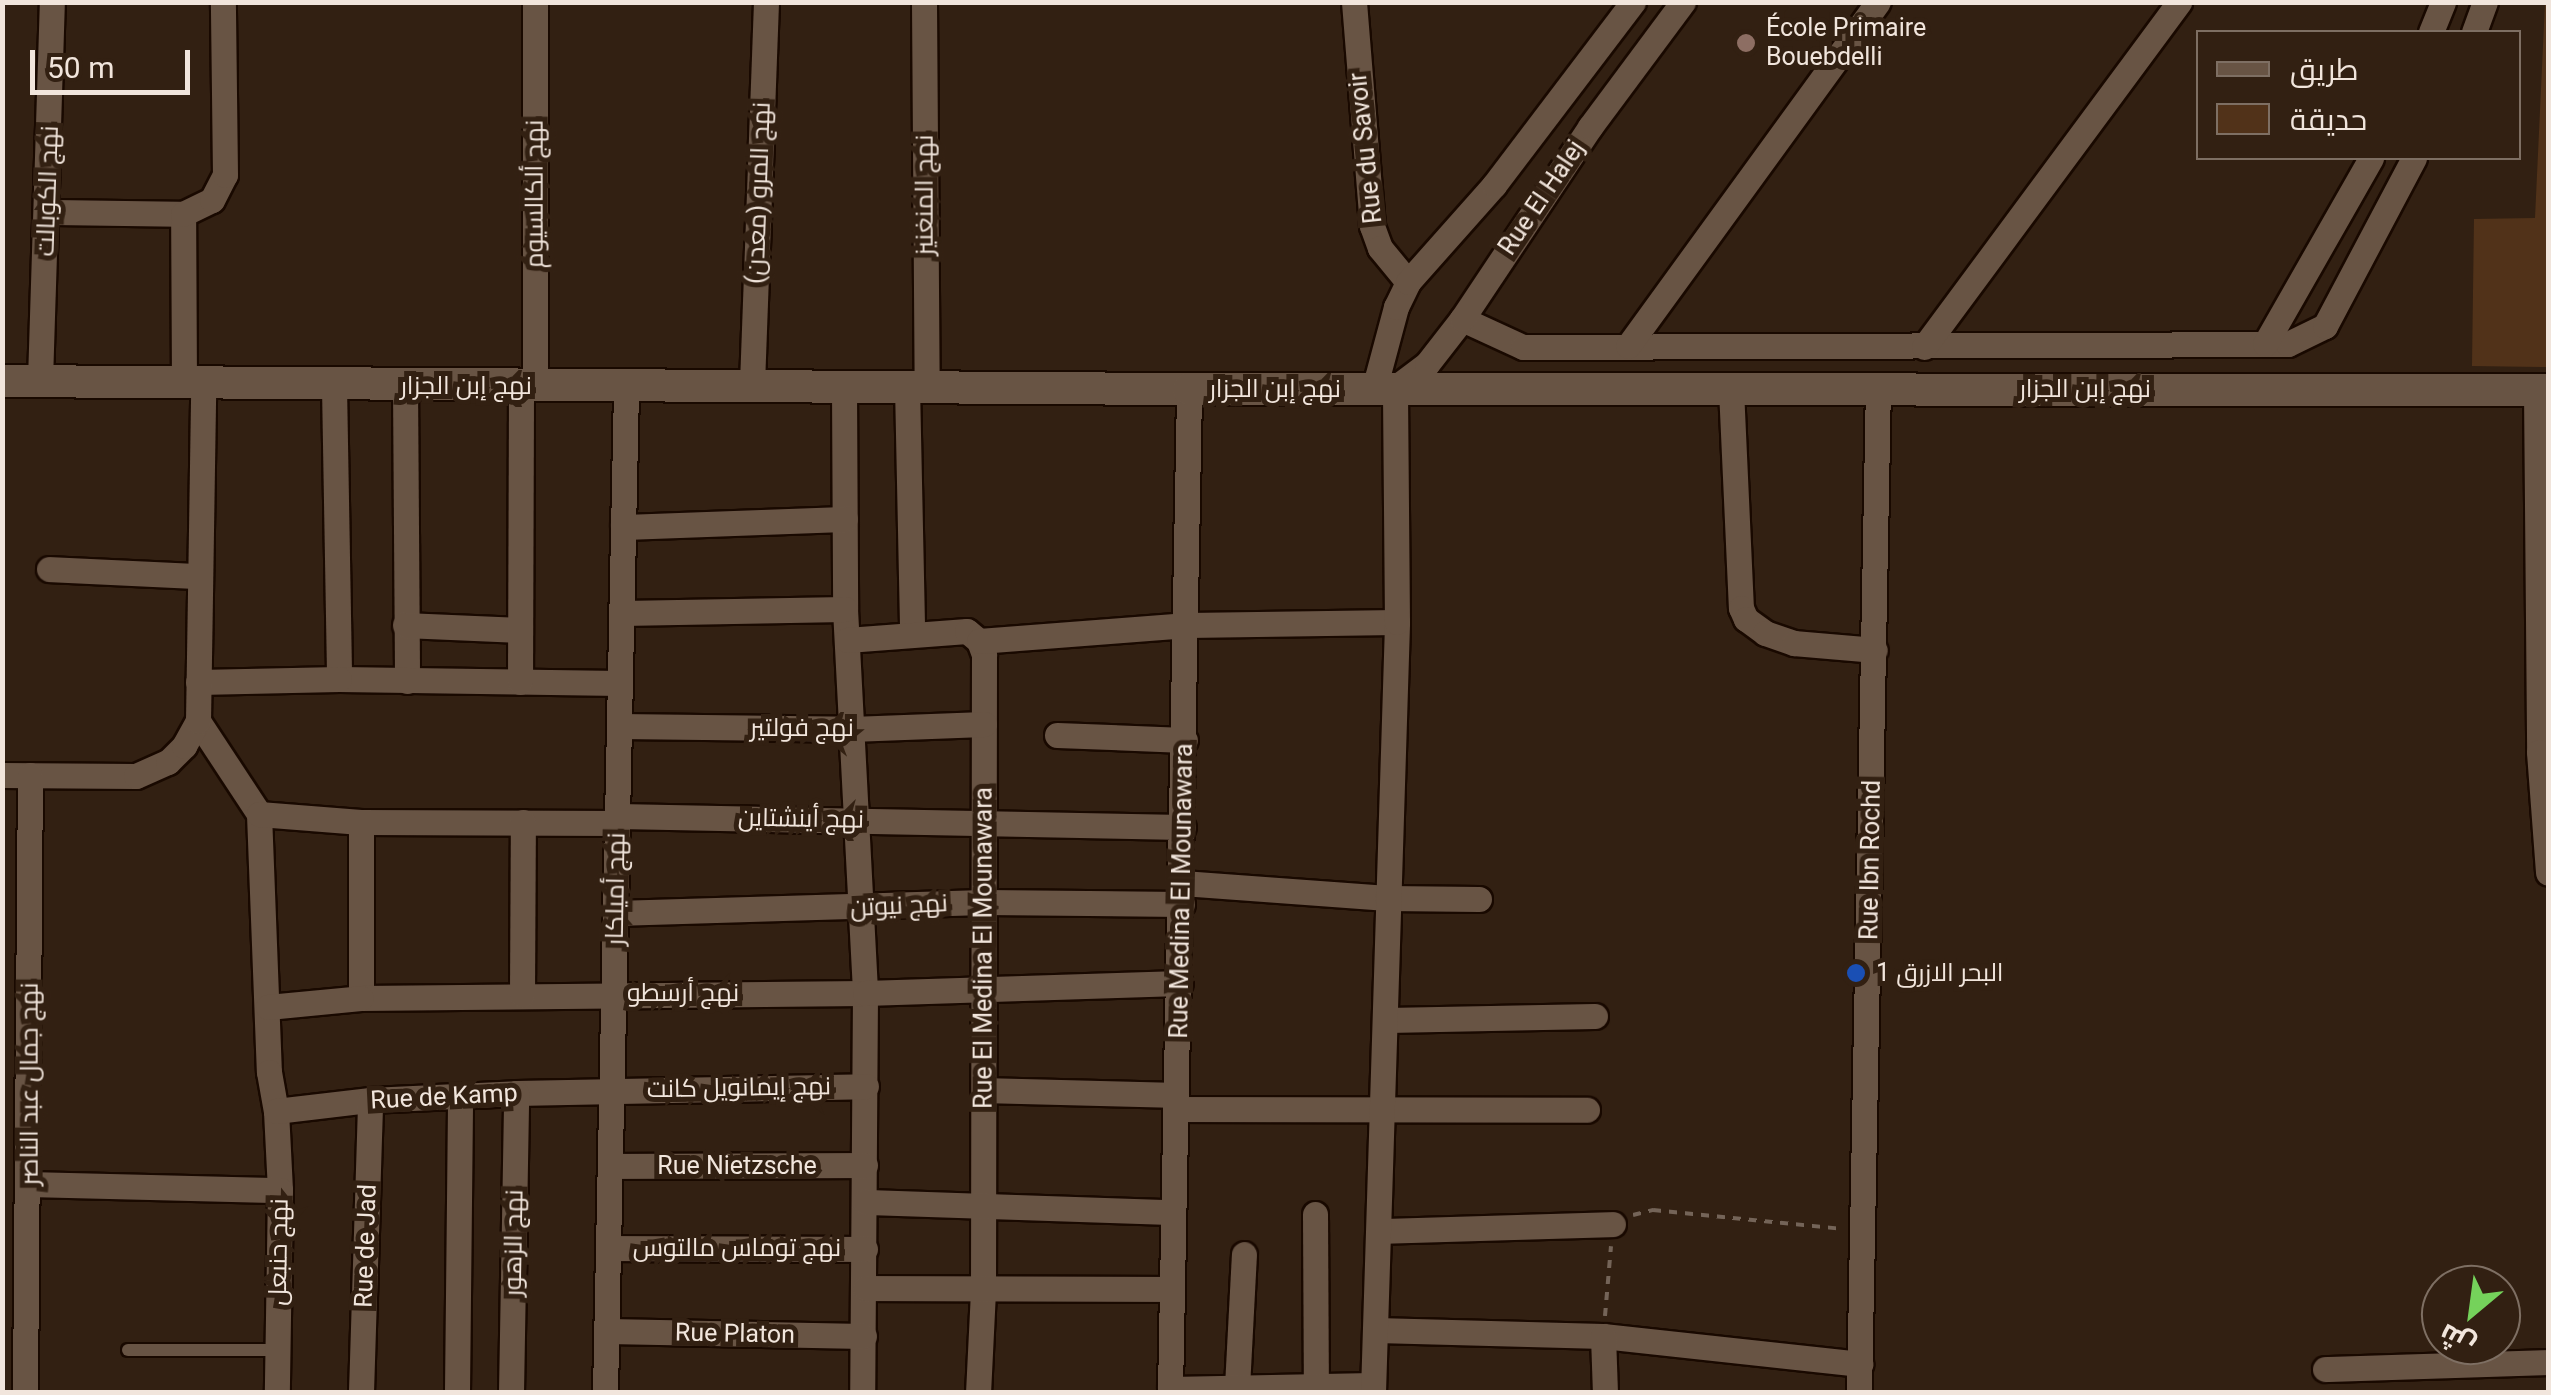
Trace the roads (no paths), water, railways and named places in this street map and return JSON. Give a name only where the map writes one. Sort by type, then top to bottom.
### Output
[{"type":"street","name":"نهج الكوبالت","points":[[40,380],[52,2]]},
{"type":"street","points":[[48,212],[183,214],[212,200],[225,175],[224,2]]},
{"type":"street","name":"نهج ألكالسيوم","points":[[520,682],[534,2]]},
{"type":"street","name":"نهج المرو (معدن)","points":[[752,384],[766,2]]},
{"type":"street","name":"نهج المنغنيز","points":[[912,633],[924,2]]},
{"type":"street","name":"Rue du Savoir","points":[[1354,2],[1372,226],[1380,248],[1408,282]]},
{"type":"street","name":"Rue El Halej","points":[[1384,388],[1396,308],[1408,282],[1494,185],[1633,2]]},
{"type":"street","name":"Rue El Halej","points":[[1384,388],[1427,364],[1462,319],[1590,126],[1683,2]]},
{"type":"street","points":[[1628,346],[1878,2]]},
{"type":"street","points":[[1924,347],[2179,2]]},
{"type":"street","points":[[2433,30],[2443,2]]},
{"type":"street","points":[[2475,30],[2485,2]]},
{"type":"street","points":[[2265,344],[2370,160]]},
{"type":"street","points":[[1462,319],[1523,347],[2288,344],[2324,326],[2413,160]]},
{"type":"street","points":[[2,775],[136,776],[168,762],[184,746],[198,721],[199,576],[183,214]]},
{"type":"street","name":"نهج إبن الجزار","points":[[2,380],[334,386],[752,384],[1189,390],[2542,390]]},
{"type":"street","points":[[405,385],[407,681]]},
{"type":"street","points":[[334,386],[339,680]]},
{"type":"street","name":"نهج أميلكار","points":[[606,1392],[626,386]]},
{"type":"street","points":[[844,388],[845,609],[866,1086],[862,1392]]},
{"type":"street","points":[[1170,1391],[1237,1387],[1373,1388],[1397,622],[1384,388]]},
{"type":"street","name":"Rue Ibn Rochd","points":[[1859,1392],[1878,388]]},
{"type":"street","points":[[1731,389],[1740,608],[1746,619],[1765,633],[1794,643],[1875,650]]},
{"type":"street","name":"Rue Medina El Mounawara","points":[[1170,1391],[1189,390]]},
{"type":"street","points":[[2542,390],[2548,872]]},
{"type":"street","points":[[624,527],[844,519]]},
{"type":"street","points":[[50,569],[199,576]]},
{"type":"street","points":[[622,613],[845,609]]},
{"type":"street","points":[[846,640],[967,631],[979,641],[1187,624],[1397,622]]},
{"type":"street","points":[[404,625],[520,630]]},
{"type":"street","name":"Rue El Medina El Mounawara","points":[[978,1392],[983,1291],[985,821],[984,655],[979,641]]},
{"type":"street","points":[[198,682],[620,683]]},
{"type":"street","points":[[198,721],[259,814]]},
{"type":"street","name":"نهج فولتير","points":[[619,726],[852,728],[984,724]]},
{"type":"street","points":[[1057,734],[1185,740]]},
{"type":"street","name":"نهج جمال عبد الناصر","points":[[25,1392],[30,1184],[30,775]]},
{"type":"street","name":"نهج أينشتاين","points":[[259,814],[360,822],[857,820],[1183,826]]},
{"type":"street","name":"نهج حنبعل","points":[[259,814],[269,1072],[276,1111],[280,1190],[278,1392]]},
{"type":"street","points":[[360,822],[361,998]]},
{"type":"street","points":[[522,995],[523,822]]},
{"type":"street","name":"نهج نيوتن","points":[[615,913],[861,909],[1182,893],[1479,899]]},
{"type":"street","name":"نهج أرسطو","points":[[268,1007],[361,998],[864,993],[1180,983]]},
{"type":"street","points":[[1386,1020],[1595,1016]]},
{"type":"street","name":"نهج إيمانويل كانت","points":[[612,1090],[866,1086]]},
{"type":"street","name":"Rue de Kamp","points":[[276,1111],[370,1100],[612,1090]]},
{"type":"street","points":[[984,1090],[1384,1112],[1587,1110]]},
{"type":"street","name":"نهج الزهور","points":[[511,1392],[516,1093]]},
{"type":"street","points":[[457,1392],[460,1096]]},
{"type":"street","name":"Rue de Jad","points":[[362,1392],[370,1100]]},
{"type":"street","name":"Rue Nietzsche","points":[[610,1166],[865,1165]]},
{"type":"street","points":[[30,1184],[280,1190]]},
{"type":"street","points":[[865,1202],[1173,1212]]},
{"type":"street","points":[[1316,1214],[1316,1386]]},
{"type":"street","points":[[1380,1232],[1613,1224]]},
{"type":"street","name":"نهج توماس مالتوس","points":[[608,1248],[865,1248]]},
{"type":"street","points":[[1237,1387],[1244,1254]]},
{"type":"street","points":[[865,1288],[1170,1289]]},
{"type":"street","points":[[1376,1330],[1604,1336],[1860,1364]]},
{"type":"street","name":"Rue Platon","points":[[607,1331],[864,1336]]},
{"type":"street","points":[[1604,1336],[1604,1392]]},
{"type":"street","points":[[2324,1369],[2548,1362]]},
{"type":"lane","points":[[128,1350],[278,1350]]},
{"type":"place","name":"École Primaire Bouebdelli","points":[[1746,43]]},
{"type":"place","name":"1 البحر الازرق","points":[[1856,973]]}]
